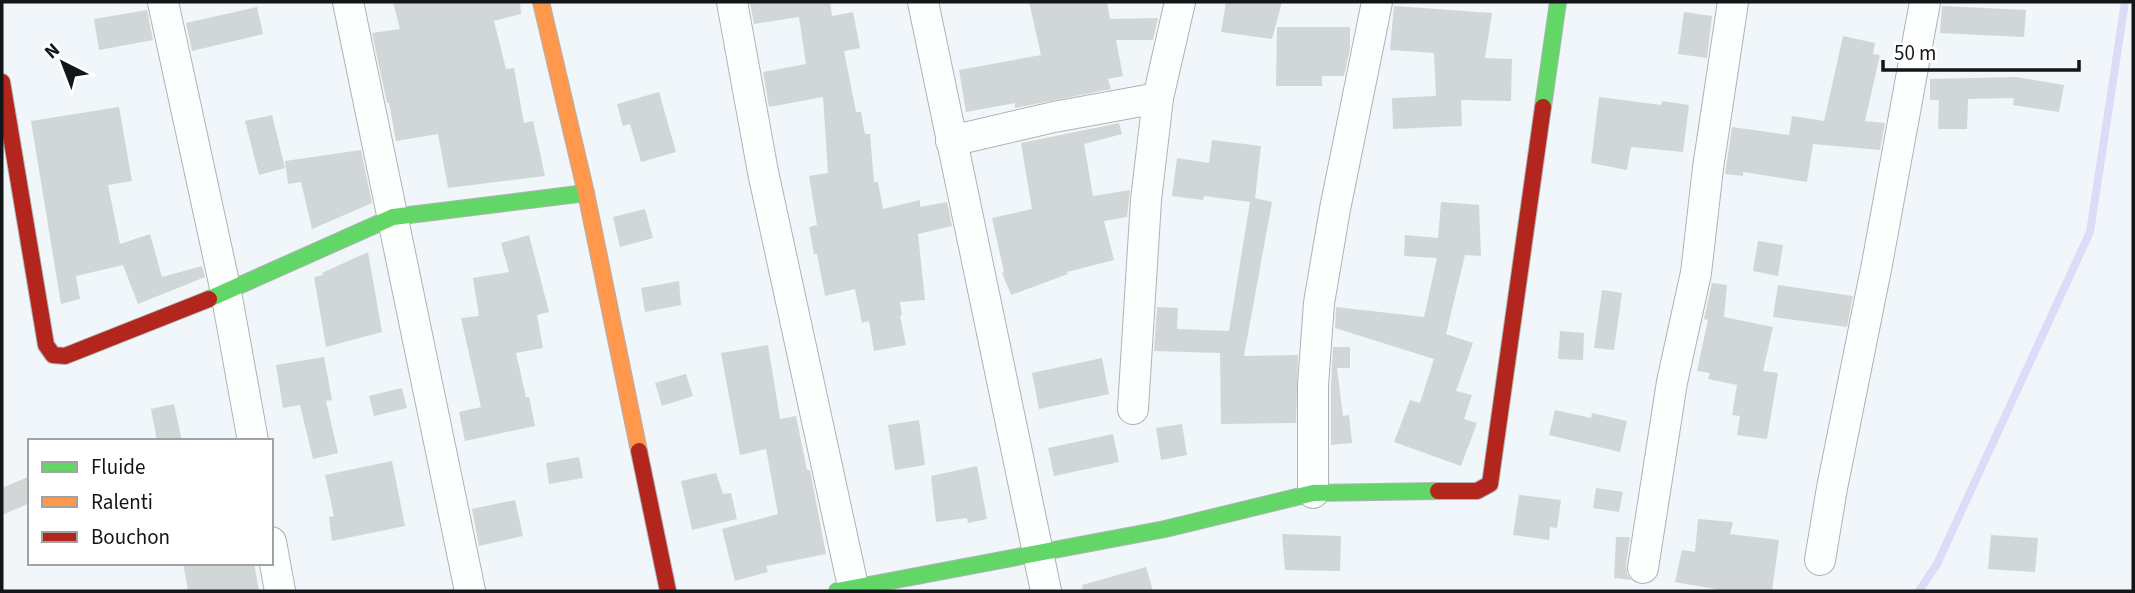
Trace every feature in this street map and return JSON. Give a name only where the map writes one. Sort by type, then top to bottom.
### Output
[{"type":"street","points":[[163,2],[226,292],[253,439]]},
{"type":"street","points":[[348,2],[470,591]]},
{"type":"street","points":[[541,2],[586,193],[668,591]]},
{"type":"street","points":[[732,2],[763,172],[848,590],[1165,529],[1313,493],[1477,491],[1490,484],[1558,2]]},
{"type":"street","points":[[923,2],[1046,591]]},
{"type":"street","points":[[1133,409],[1146,200],[1158,98],[1180,2]]},
{"type":"street","points":[[1313,493],[1313,386],[1319,303],[1377,2]]},
{"type":"street","points":[[1643,568],[1672,382],[1696,273],[1732,2]]},
{"type":"street","points":[[1821,560],[1832,488],[1877,264],[1924,2]]},
{"type":"street","points":[[2,82],[46,345],[53,355],[65,356],[226,292],[393,217],[586,193]]},
{"type":"street","points":[[951,141],[1054,117],[1158,98]]},
{"type":"street","points":[[273,553],[280,591]]},
{"type":"building","points":[[393,2],[520,2],[521,14],[494,21],[506,69],[514,68],[524,123],[533,121],[545,176],[448,188],[438,134],[396,141],[372,33],[400,29]]},
{"type":"building","points":[[750,2],[830,2],[832,16],[853,12],[860,48],[844,51],[856,112],[861,112],[865,134],[870,134],[874,182],[878,182],[883,209],[920,200],[920,207],[947,202],[952,226],[918,234],[925,300],[900,302],[906,345],[874,351],[869,321],[862,323],[855,289],[825,296],[809,227],[817,225],[809,176],[828,173],[823,97],[769,107],[763,72],[806,64],[799,17],[754,24]]},
{"type":"building","points":[[1029,2],[1107,2],[1110,19],[1158,18],[1153,40],[1116,40],[1123,76],[1108,79],[1111,89],[1015,108],[1015,103],[966,112],[959,70],[1041,55]]},
{"type":"building","points":[[1226,2],[1282,2],[1272,39],[1221,32]]},
{"type":"building","points":[[1394,6],[1492,13],[1485,58],[1512,59],[1511,101],[1461,100],[1462,126],[1393,129],[1392,98],[1436,96],[1434,53],[1390,50]]},
{"type":"building","points":[[1942,6],[2026,10],[2024,37],[1940,33]]},
{"type":"building","points":[[257,7],[263,34],[192,51],[186,23]]},
{"type":"building","points":[[147,10],[153,40],[99,50],[94,19]]},
{"type":"building","points":[[1684,12],[1712,16],[1707,58],[1678,54]]},
{"type":"building","points":[[1277,27],[1350,27],[1350,48],[1344,76],[1322,76],[1322,86],[1276,86]]},
{"type":"building","points":[[1843,36],[1875,43],[1873,54],[1880,55],[1865,121],[1885,123],[1880,150],[1813,144],[1807,182],[1743,172],[1743,176],[1725,174],[1732,127],[1789,135],[1792,116],[1824,121]]},
{"type":"building","points":[[2016,77],[2064,85],[2059,112],[2013,105],[2014,98],[1968,99],[1967,129],[1938,129],[1939,100],[1930,100],[1930,79]]},
{"type":"building","points":[[659,92],[676,152],[641,162],[630,124],[623,126],[617,104]]},
{"type":"building","points":[[1599,97],[1661,105],[1662,101],[1689,105],[1683,152],[1631,147],[1627,170],[1591,163]]},
{"type":"building","points":[[119,107],[132,181],[108,185],[120,244],[150,234],[162,277],[202,266],[205,277],[138,304],[123,265],[76,276],[80,299],[61,304],[31,121]]},
{"type":"building","points":[[272,115],[285,168],[259,175],[245,121]]},
{"type":"building","points":[[1119,123],[1122,134],[1084,144],[1093,196],[1130,190],[1127,217],[1104,221],[1114,260],[1067,272],[1068,274],[1011,295],[1002,273],[1004,272],[992,218],[1032,209],[1021,143]]},
{"type":"building","points":[[1212,140],[1261,146],[1255,198],[1272,202],[1244,356],[1298,355],[1296,423],[1221,424],[1220,353],[1154,351],[1157,307],[1178,308],[1177,329],[1229,331],[1250,202],[1204,196],[1203,200],[1172,196],[1177,158],[1209,163]]},
{"type":"building","points":[[361,150],[372,203],[312,229],[301,182],[288,184],[285,161]]},
{"type":"building","points":[[1441,202],[1479,205],[1481,256],[1465,255],[1446,334],[1473,343],[1456,391],[1472,395],[1464,419],[1477,423],[1461,466],[1394,442],[1410,400],[1420,403],[1434,359],[1335,328],[1336,307],[1424,317],[1437,258],[1404,256],[1405,235],[1438,238]]},
{"type":"building","points":[[645,209],[653,238],[620,247],[613,217]]},
{"type":"building","points":[[529,235],[549,312],[537,315],[543,348],[516,353],[535,426],[465,441],[459,412],[481,407],[461,318],[479,316],[473,278],[509,272],[501,243]]},
{"type":"building","points":[[1758,241],[1783,245],[1778,276],[1753,271]]},
{"type":"building","points":[[368,252],[382,332],[326,347],[314,277]]},
{"type":"building","points":[[679,281],[681,305],[645,312],[641,288]]},
{"type":"building","points":[[1712,283],[1727,285],[1724,317],[1773,327],[1763,371],[1778,373],[1767,439],[1737,435],[1740,416],[1732,415],[1737,385],[1708,379],[1710,373],[1697,371],[1708,320],[1704,319]]},
{"type":"building","points":[[1778,285],[1853,296],[1847,327],[1773,317]]},
{"type":"building","points":[[1602,290],[1622,293],[1614,350],[1594,348]]},
{"type":"building","points":[[1560,331],[1584,333],[1583,360],[1558,359]]},
{"type":"building","points":[[768,345],[780,419],[796,416],[807,470],[810,470],[826,554],[766,566],[768,572],[735,581],[722,529],[778,514],[766,449],[740,455],[721,353]]},
{"type":"building","points":[[1333,347],[1350,347],[1350,368],[1337,368],[1343,416],[1349,415],[1352,443],[1331,445],[1331,386]]},
{"type":"building","points":[[324,357],[332,400],[326,401],[338,453],[313,459],[300,405],[283,408],[276,365]]},
{"type":"building","points":[[1102,358],[1109,394],[1039,409],[1032,373]]},
{"type":"building","points":[[686,374],[693,396],[662,406],[655,383]]},
{"type":"building","points":[[402,388],[407,408],[374,416],[369,396]]},
{"type":"building","points":[[174,404],[182,439],[157,439],[151,409]]},
{"type":"building","points":[[1555,410],[1591,418],[1592,413],[1627,421],[1620,452],[1549,435]]},
{"type":"building","points":[[919,420],[925,465],[895,470],[888,425]]},
{"type":"building","points":[[1182,424],[1187,455],[1161,460],[1156,428]]},
{"type":"building","points":[[1113,434],[1119,462],[1054,476],[1048,448]]},
{"type":"building","points":[[579,457],[583,478],[549,484],[546,463]]},
{"type":"building","points":[[392,461],[405,526],[332,541],[329,517],[334,516],[325,475]]},
{"type":"building","points":[[977,466],[987,519],[968,523],[967,518],[936,522],[931,476]]},
{"type":"building","points":[[716,473],[723,494],[731,493],[737,519],[692,530],[681,481]]},
{"type":"building","points":[[28,477],[28,504],[2,515],[2,488]]},
{"type":"building","points":[[1596,488],[1623,492],[1619,512],[1593,508]]},
{"type":"building","points":[[1519,495],[1561,500],[1557,528],[1550,527],[1549,540],[1513,535]]},
{"type":"building","points":[[515,500],[523,536],[479,546],[472,509]]},
{"type":"building","points":[[1698,519],[1733,522],[1730,534],[1779,540],[1772,591],[1726,591],[1675,582],[1682,550],[1695,552]]},
{"type":"building","points":[[1282,534],[1341,536],[1340,571],[1285,570]]},
{"type":"building","points":[[1991,535],[2038,538],[2035,572],[1988,569]]},
{"type":"building","points":[[1616,537],[1630,537],[1626,566],[1631,580],[1614,578]]},
{"type":"building","points":[[183,565],[254,565],[259,591],[188,591]]},
{"type":"building","points":[[1146,567],[1153,591],[1083,591],[1082,585]]},
{"type":"waterway","points":[[1919,591],[1937,564],[2090,232],[2125,2]]},
{"type":"traffic: fast","points":[[1543,107],[1558,2]]},
{"type":"traffic: fast","points":[[209,299],[393,217],[586,193]]},
{"type":"traffic: fast","points":[[837,591],[1165,529],[1313,493],[1438,491]]},
{"type":"traffic: slow","points":[[541,2],[586,193],[639,451]]},
{"type":"traffic: jam","points":[[2,82],[46,345],[53,355],[65,356],[209,299]]},
{"type":"traffic: jam","points":[[1438,491],[1477,491],[1490,484],[1543,107]]},
{"type":"traffic: jam","points":[[639,451],[668,591]]}]
